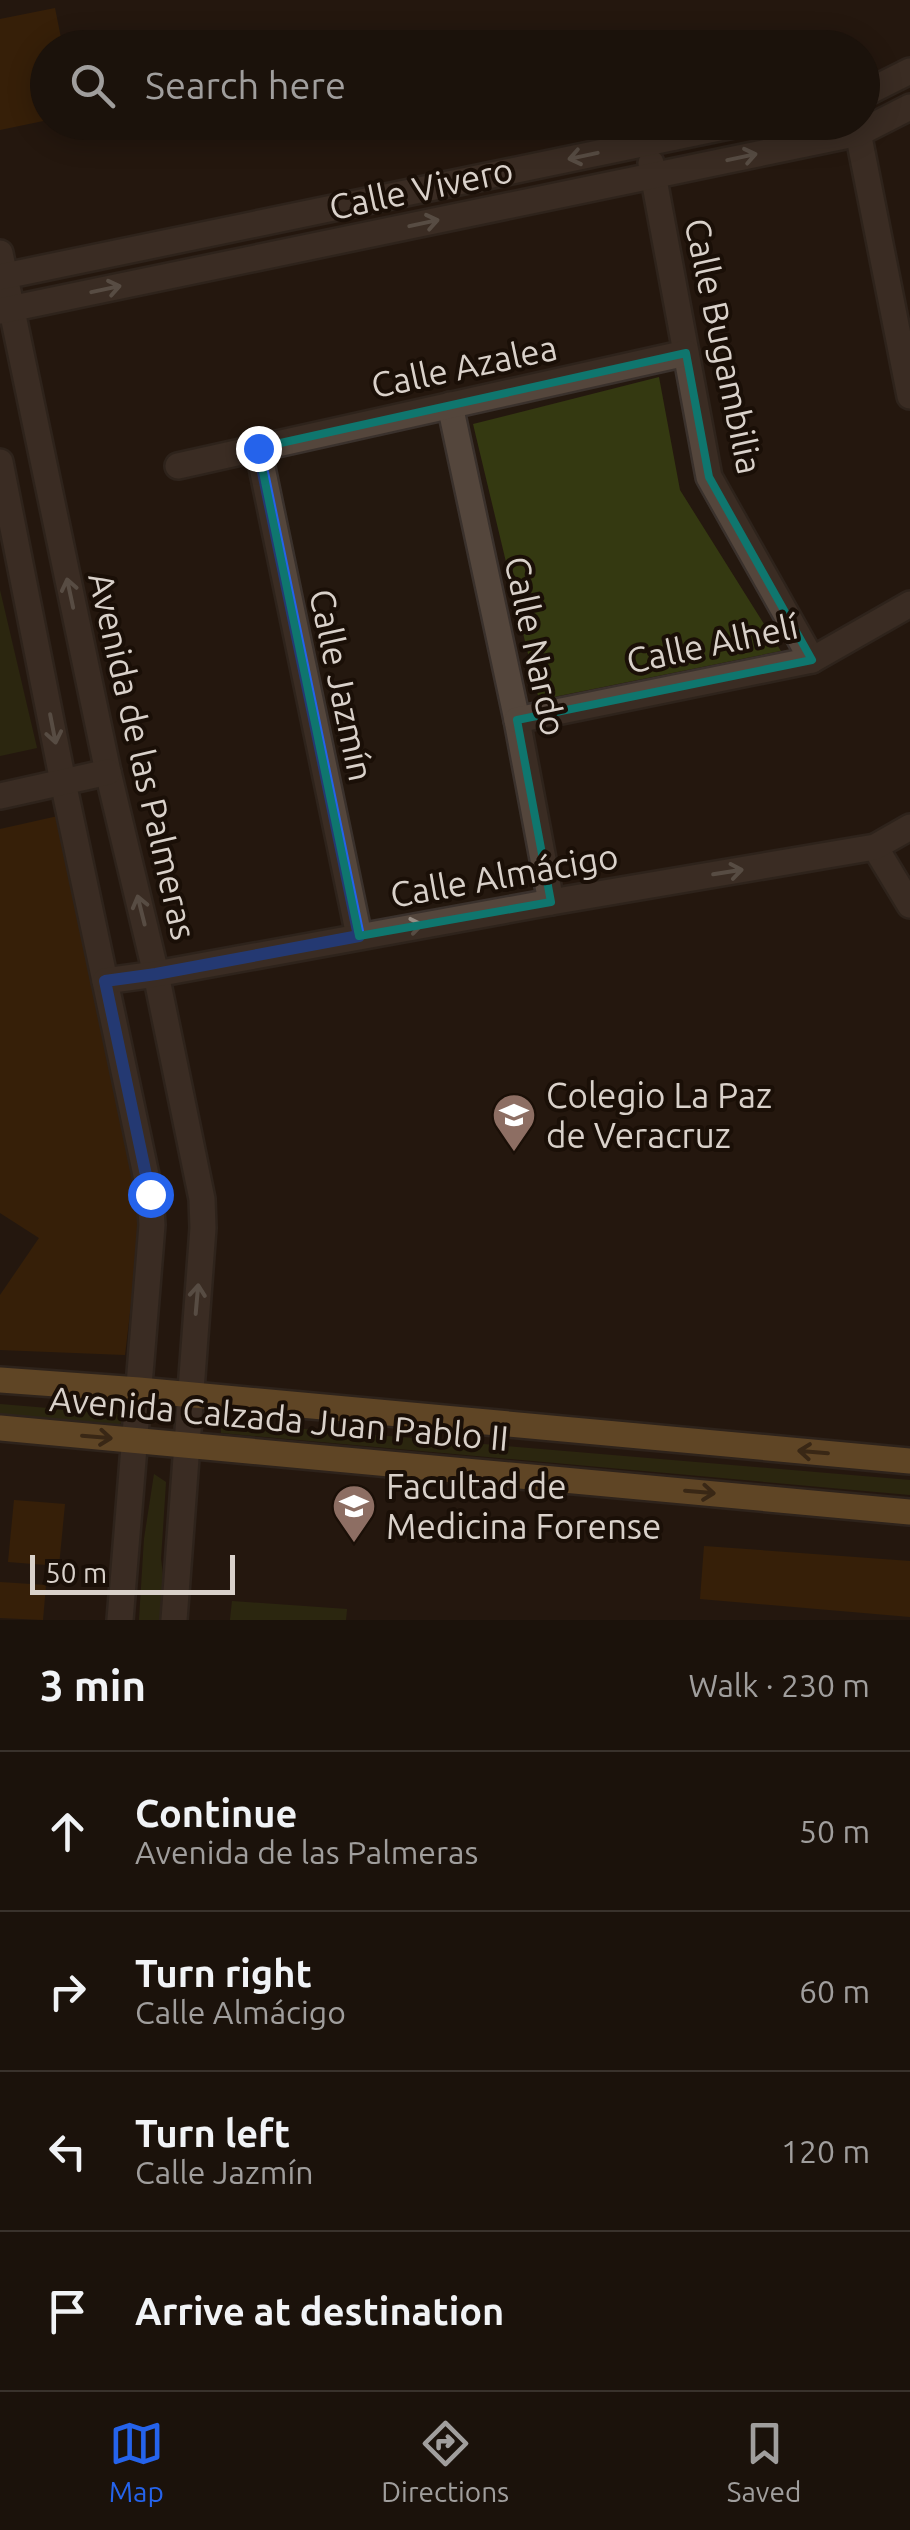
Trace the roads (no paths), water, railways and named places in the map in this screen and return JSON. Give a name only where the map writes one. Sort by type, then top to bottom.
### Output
[{"type":"main road","name":"Avenida Calzada Juan Pablo II","points":[[0,1380],[910,1461]]},
{"type":"main road","name":"Avenida Calzada Juan Pablo II","points":[[0,1428],[910,1512]]},
{"type":"street","points":[[880,86],[910,71]]},
{"type":"street","name":"Calle Vivero","points":[[880,119],[910,107]]},
{"type":"street","name":"Calle Vivero","points":[[2,268],[329,209],[662,140]]},
{"type":"street","name":"Calle Vivero","points":[[5,310],[654,176],[806,140]]},
{"type":"street","points":[[859,140],[910,396]]},
{"type":"street","name":"Calle Bugambilia","points":[[648,143],[709,477],[812,660]]},
{"type":"street","points":[[455,182],[463,215]]},
{"type":"street","points":[[329,209],[335,242]]},
{"type":"street","name":"Avenida de las Palmeras","points":[[2,268],[5,310],[156,974],[202,1199],[174,1620]]},
{"type":"street","name":"Calle Azalea","points":[[178,466],[686,353]]},
{"type":"street","name":"Calle Nardo","points":[[450,405],[551,902]]},
{"type":"street","name":"Calle Jazmín","points":[[258,448],[359,936]]},
{"type":"street","points":[[0,462],[150,1194],[152,1224],[120,1620]]},
{"type":"street","name":"Calle Alhelí","points":[[517,720],[812,660],[910,604]]},
{"type":"street","points":[[0,796],[108,772]]},
{"type":"street","name":"Calle Almácigo","points":[[105,981],[875,848],[910,827]]},
{"type":"street","points":[[875,848],[910,905]]},
{"type":"place","name":"Colegio La Paz de Veracruz","points":[[514,1153]]},
{"type":"place","name":"Facultad de Medicina Forense","points":[[354,1544]]}]
